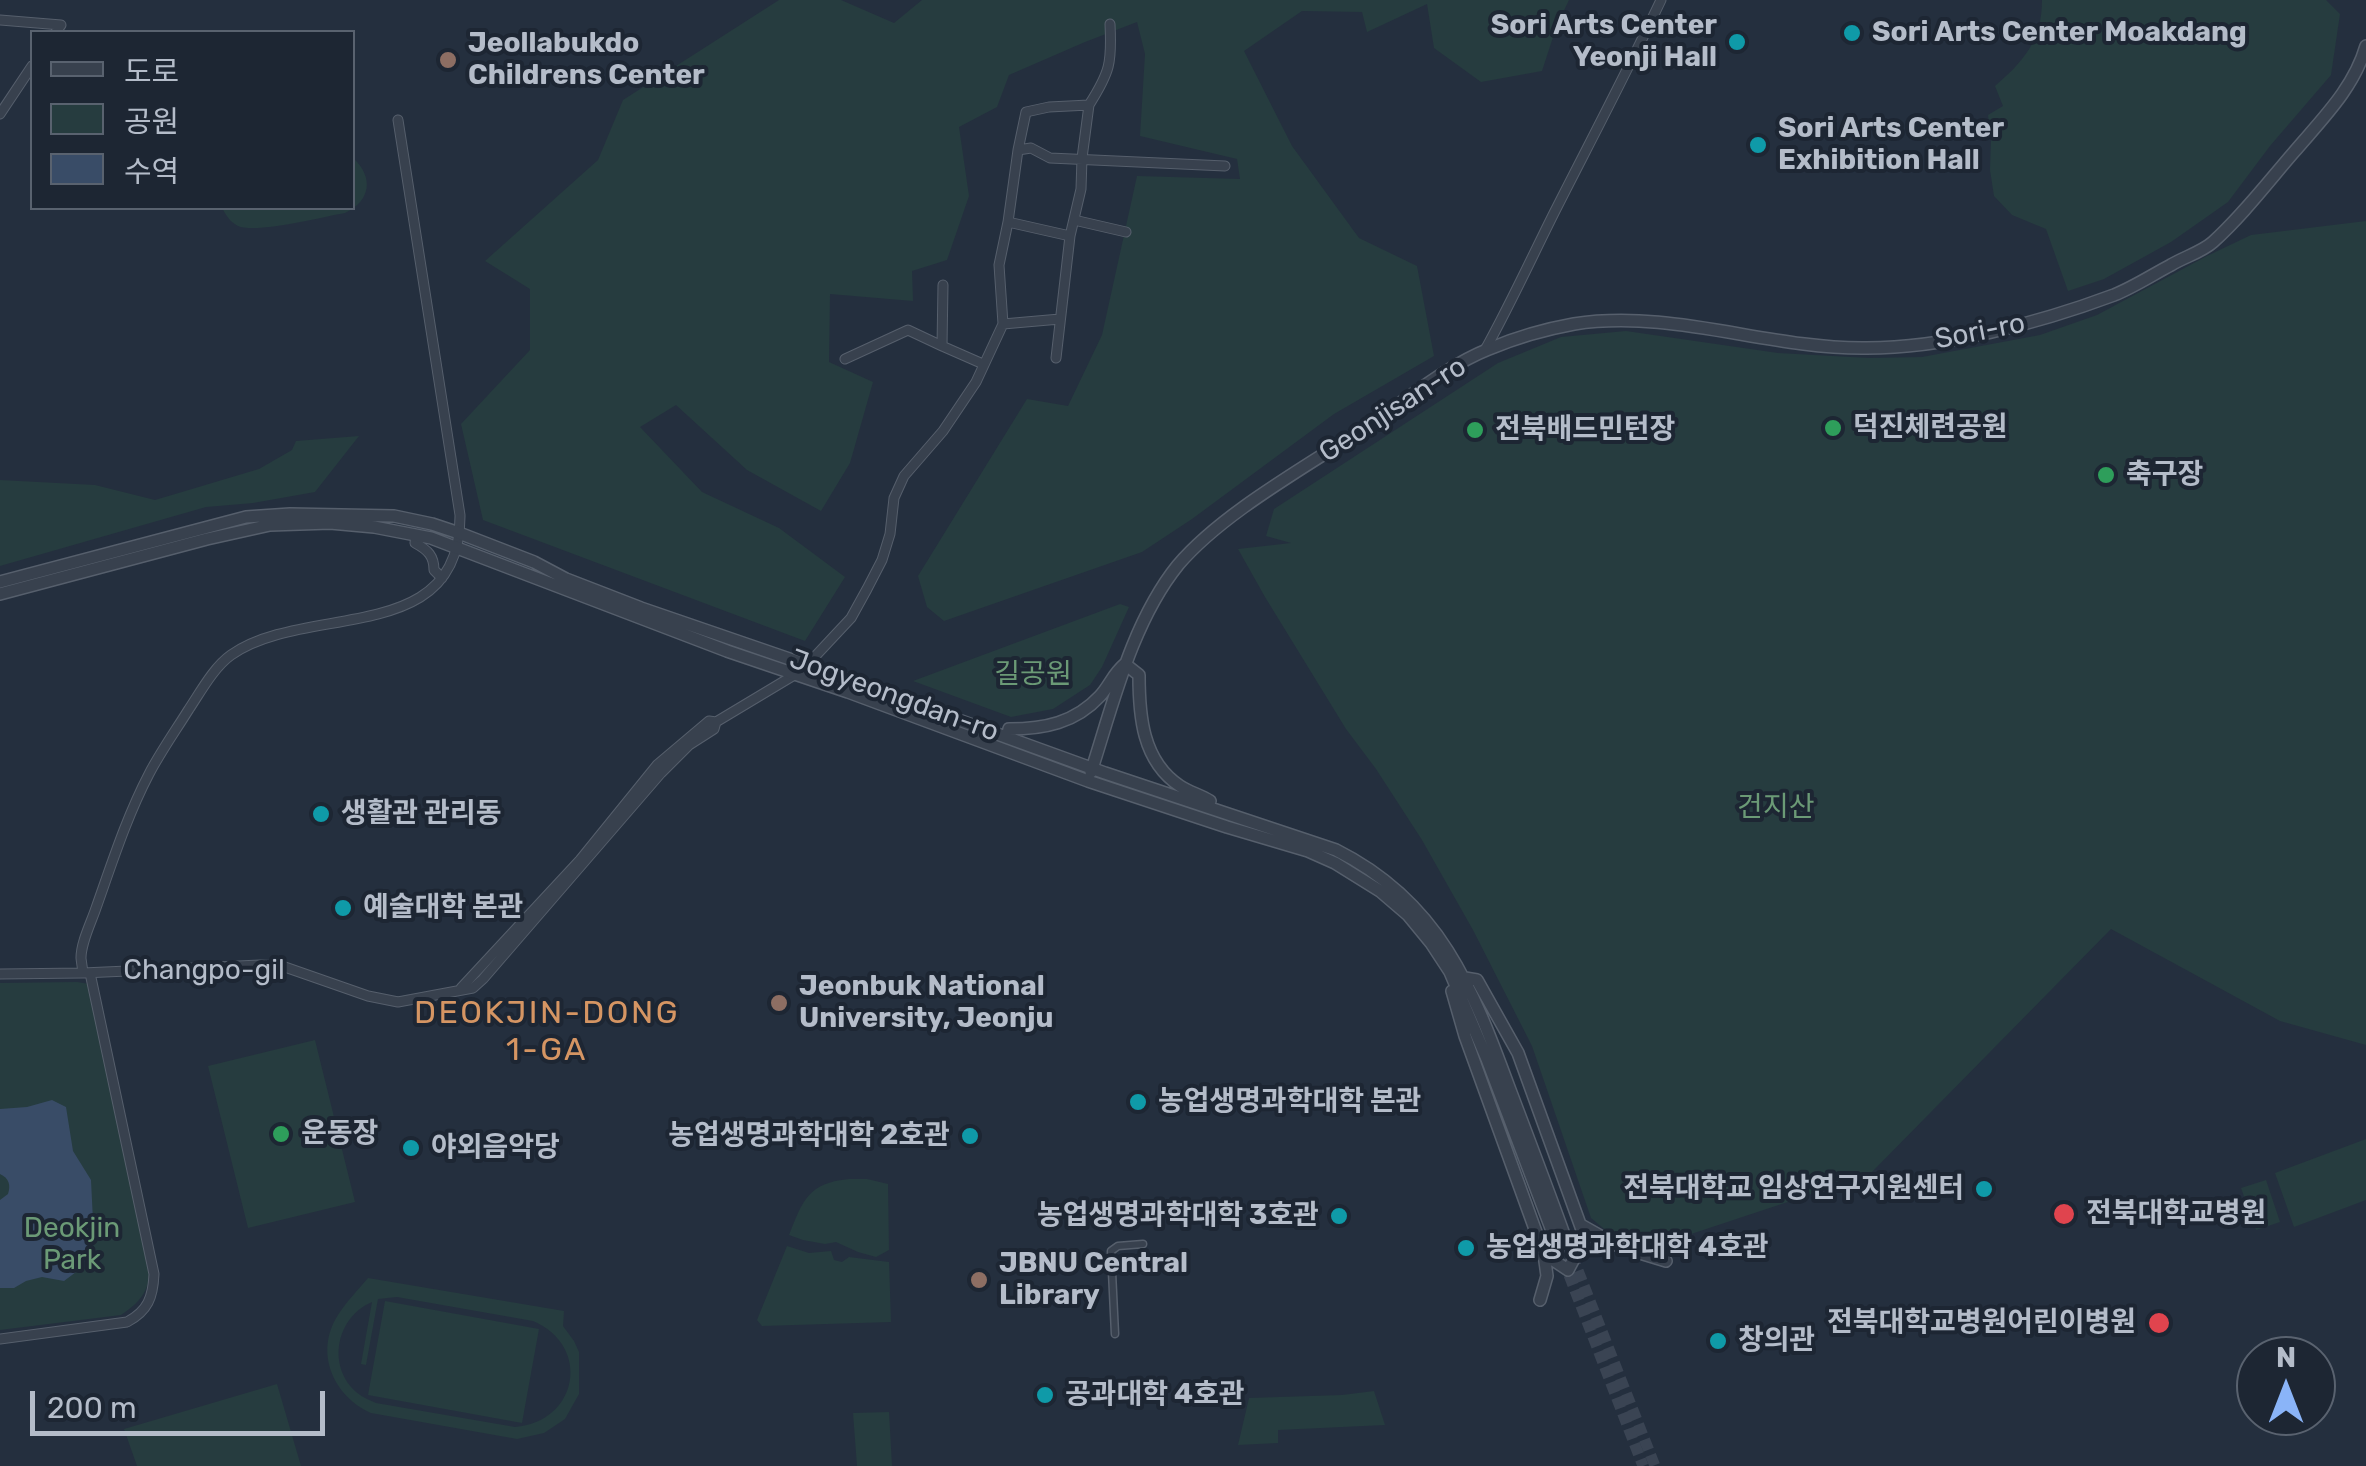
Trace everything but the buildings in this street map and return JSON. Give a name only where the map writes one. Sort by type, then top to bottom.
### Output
[{"type":"street","name":"Geonjisan-ro","points":[[1090,774],[1125,664],[1178,566],[1208,536],[1278,485],[1485,350],[1661,0]]},
{"type":"street","points":[[0,20],[61,26],[58,30]]},
{"type":"street","points":[[1056,358],[1089,104],[1106,78],[1112,56],[1110,24]]},
{"type":"street","name":"Sori-ro","points":[[1485,350],[1570,325],[1608,320],[1655,322],[1835,346],[1904,346],[2034,322],[2118,294],[2211,244],[2343,94],[2366,46]]},
{"type":"street","points":[[0,114],[30,69]]},
{"type":"street","points":[[1060,319],[1002,324],[999,266],[1026,112],[1089,104]]},
{"type":"street","points":[[0,1340],[127,1322],[148,1306],[154,1292],[154,1274],[80,955],[128,819],[150,773],[203,688],[228,657],[254,642],[387,612],[419,599],[442,578],[457,550],[460,514],[398,120]]},
{"type":"street","points":[[1018,150],[1031,148],[1050,158],[1225,166]]},
{"type":"street","points":[[1074,220],[1126,232]]},
{"type":"street","points":[[1008,222],[1070,236]]},
{"type":"street","points":[[942,346],[944,285]]},
{"type":"street","name":"Changpo-gil","points":[[0,974],[282,966],[368,996],[398,1002],[472,988],[661,772],[690,745],[714,730],[716,722],[796,674],[851,618],[882,560],[894,498],[904,476],[943,431],[976,382],[1002,324]]},
{"type":"street","points":[[845,359],[908,330],[983,364]]},
{"type":"street","name":"Jogyeongdan-ro","points":[[0,582],[246,517],[394,516],[459,533],[641,608],[1006,737],[1090,774],[1230,813],[1336,850],[1384,879],[1437,932],[1459,978],[1562,1242]]},
{"type":"street","name":"Jogyeongdan-ro","points":[[0,594],[270,525],[330,523],[431,538],[726,651],[1335,862],[1408,915],[1459,978]]},
{"type":"street","points":[[416,535],[415,543],[434,558],[434,570],[442,578]]},
{"type":"street","points":[[1006,737],[1009,729],[1054,726],[1085,710],[1125,664],[1139,674],[1146,744],[1165,772],[1180,786],[1230,813]]},
{"type":"street","points":[[1540,1300],[1547,1276],[1544,1254],[1464,1036],[1450,984],[1459,978],[1478,980],[1518,1053],[1581,1225],[1585,1238],[1568,1270],[1544,1254]]},
{"type":"street","points":[[1581,1225],[1620,1247],[1666,1261]]},
{"type":"street","points":[[1115,1334],[1111,1251],[1118,1246],[1143,1244]]},
{"type":"green space","points":[[779,0],[841,0],[894,23],[922,0],[1569,0],[1542,71],[1481,82],[1434,48],[1427,4],[1367,32],[1362,12],[1302,11],[1244,51],[1292,146],[1359,238],[1417,266],[1434,356],[1334,414],[1142,552],[944,621],[927,607],[918,576],[1027,399],[1068,406],[1102,335],[1137,176],[1240,179],[1237,159],[1140,136],[1145,54],[1137,22],[1009,75],[997,107],[959,127],[969,196],[947,260],[912,271],[913,301],[830,294],[829,362],[873,382],[850,463],[821,511],[747,470],[676,405],[640,427],[702,492],[779,528],[845,577],[805,641],[483,520],[461,424],[530,350],[530,289],[485,261],[598,160],[623,100]]},
{"type":"green space","points":[[2042,0],[2326,0],[2340,14],[2331,75],[2228,202],[2171,242],[2104,279],[2068,291],[2046,229],[2012,215],[1994,196],[1990,170],[1988,115],[2003,106],[1995,86],[2029,49],[2039,27]]},
{"type":"green space","points":[[355,160],[367,181],[355,207]]},
{"type":"green space","points":[[223,210],[350,210],[247,228]]},
{"type":"green space","name":"건지산","points":[[2366,221],[2366,1045],[2280,1021],[2111,929],[1869,1175],[1655,1246],[1627,1243],[1606,1231],[1591,1218],[1532,1046],[1473,930],[1422,840],[1346,729],[1238,549],[1291,543],[1266,536],[1274,509],[1498,363],[1561,337],[1626,331],[1778,353],[1922,357],[2040,335],[2097,315],[2251,235]]},
{"type":"green space","points":[[359,436],[315,492],[206,507],[0,566],[0,480],[95,485],[155,500],[259,469],[292,450],[296,441]]},
{"type":"green space","name":"길공원","points":[[1120,604],[1129,607],[1102,667],[1090,685],[1053,709],[1011,717],[913,681]]},
{"type":"green space","name":"Deokjin Park","points":[[0,983],[89,984],[150,1270],[148,1285],[121,1315],[0,1330]]},
{"type":"green space","name":"운동장","points":[[315,1040],[355,1202],[248,1228],[208,1066]]},
{"type":"green space","points":[[2366,1139],[2366,1200],[2294,1227],[2275,1173]]},
{"type":"green space","points":[[849,1179],[888,1184],[889,1250],[876,1257],[836,1242],[825,1244],[789,1235],[809,1195],[824,1185]]},
{"type":"green space","points":[[2266,1180],[2280,1222],[2256,1230],[2241,1188]]},
{"type":"green space","points":[[787,1246],[809,1253],[831,1251],[834,1260],[842,1262],[849,1257],[889,1262],[891,1322],[762,1326],[757,1320]]},
{"type":"green space","points":[[368,1278],[564,1311],[563,1326],[579,1352],[579,1394],[565,1419],[544,1433],[517,1439],[371,1413],[358,1405],[346,1396],[331,1371],[328,1344],[338,1315]],"holes":[[[397,1297],[533,1321],[552,1333],[564,1347],[570,1364],[570,1382],[564,1398],[553,1412],[536,1422],[515,1427],[376,1403],[355,1391],[341,1367],[340,1341],[344,1329],[360,1309],[372,1302],[361,1364],[366,1365],[378,1299]]]},
{"type":"green space","points":[[385,1301],[539,1329],[522,1423],[368,1395]]},
{"type":"green space","points":[[277,1384],[301,1466],[137,1466],[124,1429]]},
{"type":"green space","points":[[1374,1391],[1385,1425],[1278,1430],[1278,1443],[1238,1445],[1249,1398]]},
{"type":"green space","points":[[889,1412],[892,1466],[857,1466],[853,1413]]},
{"type":"water","points":[[52,1100],[66,1107],[73,1151],[91,1180],[93,1239],[85,1261],[64,1281],[42,1277],[14,1288],[0,1288],[0,1200],[9,1188],[0,1174],[0,1109]]},
{"type":"tunnel","points":[[1566,1240],[1655,1466]]},
{"type":"tunnel","points":[[1557,1244],[1643,1466]]},
{"type":"place","name":"Sori Arts Center Moakdang","points":[[1852,33]]},
{"type":"place","name":"Sori Arts Center Yeonji Hall","points":[[1737,42]]},
{"type":"place","name":"Jeollabukdo Childrens Center","points":[[448,60]]},
{"type":"place","name":"Sori Arts Center Exhibition Hall","points":[[1758,145]]},
{"type":"place","name":"덕진체련공원","points":[[1833,428]]},
{"type":"place","name":"전북배드민턴장","points":[[1475,430]]},
{"type":"place","name":"축구장","points":[[2106,475]]},
{"type":"place","name":"생활관 관리동","points":[[321,814]]},
{"type":"place","name":"예술대학 본관","points":[[343,908]]},
{"type":"place","name":"Jeonbuk National University, Jeonju","points":[[779,1003]]},
{"type":"place","name":"농업생명과학대학 본관","points":[[1138,1102]]},
{"type":"place","name":"운동장","points":[[281,1134]]},
{"type":"place","name":"농업생명과학대학 2호관","points":[[970,1136]]},
{"type":"place","name":"야외음악당","points":[[411,1148]]},
{"type":"place","name":"전북대학교 임상연구지원센터","points":[[1984,1189]]},
{"type":"place","name":"전북대학교병원","points":[[2064,1214]]},
{"type":"place","name":"농업생명과학대학 3호관","points":[[1339,1216]]},
{"type":"place","name":"농업생명과학대학 4호관","points":[[1466,1248]]},
{"type":"place","name":"JBNU Central Library","points":[[979,1280]]},
{"type":"place","name":"전북대학교병원어린이병원","points":[[2159,1323]]},
{"type":"place","name":"창의관","points":[[1718,1341]]},
{"type":"place","name":"공과대학 4호관","points":[[1045,1395]]},
{"type":"district","name":"DEOKJIN-DONG 1-GA","points":[[547,1032]]}]
